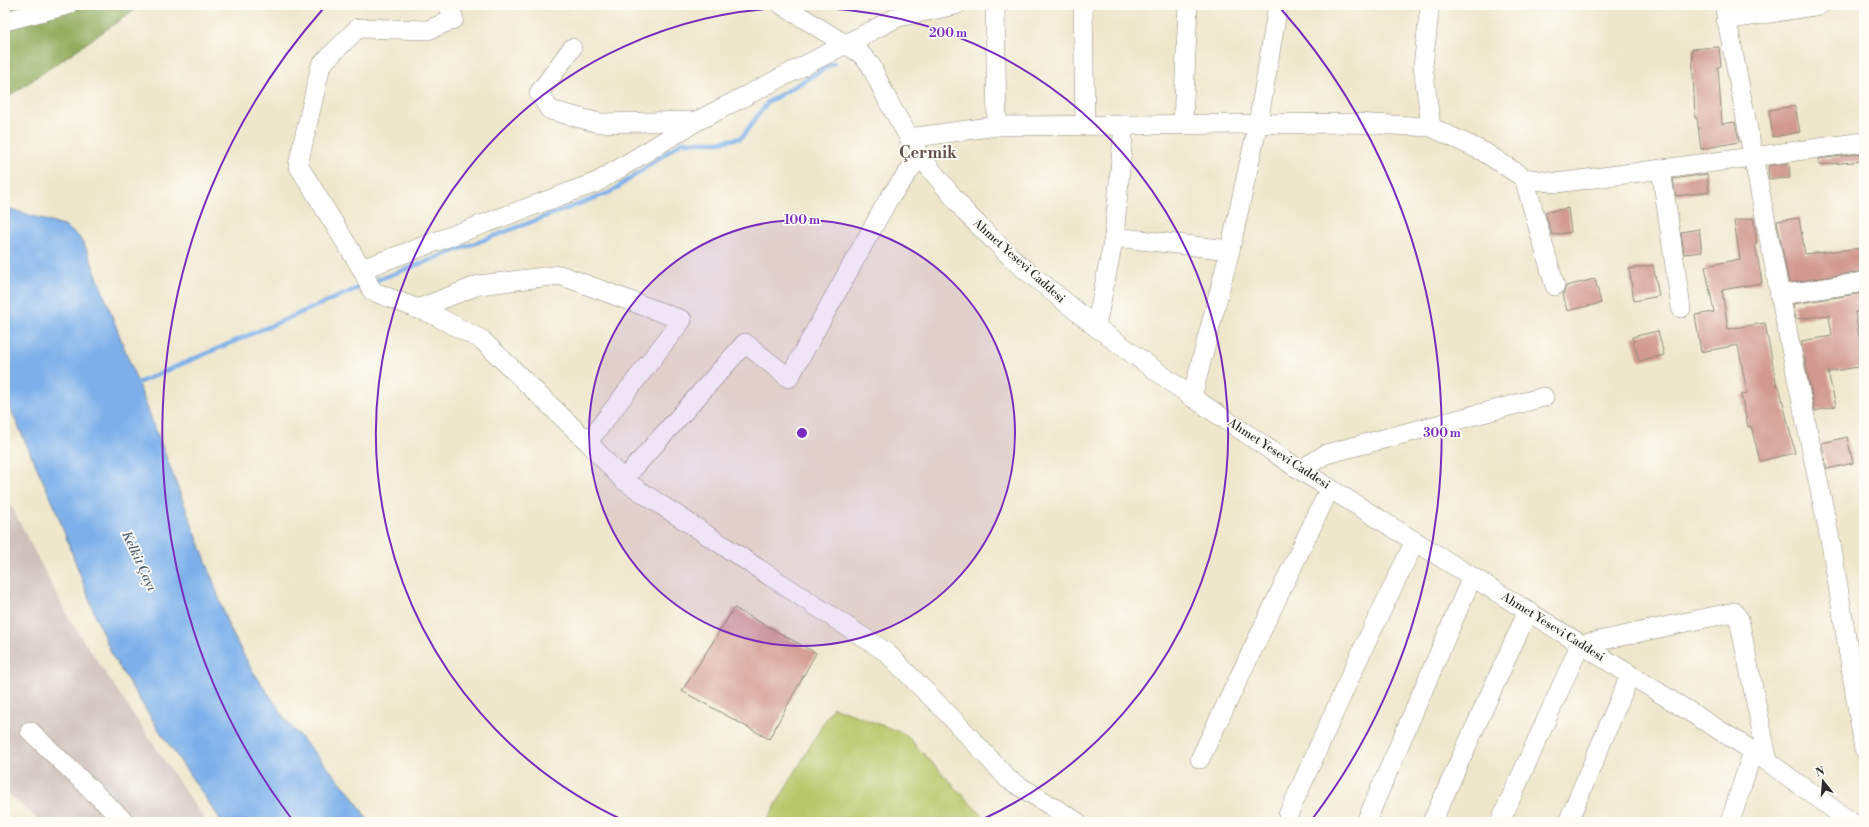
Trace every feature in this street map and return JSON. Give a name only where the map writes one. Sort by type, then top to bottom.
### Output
[{"type":"street","points":[[5,21],[68,5]]},
{"type":"street","points":[[448,5],[454,19],[428,30],[358,28],[321,65],[298,166],[367,279],[417,309],[434,315],[482,340],[588,442],[623,480],[886,652],[951,716],[1008,779],[1077,822]]},
{"type":"street","name":"Ahmet Yesevi Caddesi","points":[[782,5],[802,12],[861,54],[870,64],[920,156],[963,209],[985,233],[1022,267],[1096,327],[1192,396],[1300,470],[1760,757],[1851,822]]},
{"type":"street","points":[[367,279],[597,182],[697,121],[847,44],[897,11],[956,5]]},
{"type":"street","points":[[995,5],[997,126]]},
{"type":"street","points":[[1084,5],[1085,125]]},
{"type":"street","points":[[1183,123],[1188,5]]},
{"type":"street","points":[[1192,396],[1230,250],[1258,124],[1278,5]]},
{"type":"street","points":[[1430,5],[1423,66],[1431,127]]},
{"type":"street","points":[[1820,5],[1724,12],[1832,549],[1864,749]]},
{"type":"street","points":[[572,48],[539,93],[550,110],[599,123],[697,121]]},
{"type":"street","points":[[909,138],[997,126],[1183,123],[1354,123],[1431,127],[1484,152],[1524,178],[1557,183],[1864,142]]},
{"type":"street","points":[[1096,327],[1114,237],[1124,125]]},
{"type":"street","points":[[623,480],[745,343],[789,378],[888,200],[920,156]]},
{"type":"street","points":[[1662,169],[1681,308]]},
{"type":"street","points":[[1524,178],[1555,286]]},
{"type":"street","points":[[1114,237],[1230,250]]},
{"type":"street","points":[[417,309],[479,285],[560,275],[682,320],[588,442]]},
{"type":"street","points":[[1780,295],[1864,282]]},
{"type":"street","points":[[1300,470],[1326,454],[1544,397]]},
{"type":"street","points":[[1200,759],[1330,488]]},
{"type":"street","points":[[1288,814],[1359,656],[1415,541]]},
{"type":"street","points":[[1366,822],[1472,577]]},
{"type":"street","points":[[1432,822],[1528,611]]},
{"type":"street","points":[[1500,822],[1580,645],[1734,612],[1739,619],[1760,757],[1730,822]]},
{"type":"street","points":[[1568,822],[1630,675]]},
{"type":"street","points":[[30,731],[125,822]]},
{"type":"shaded area","points":[[5,494],[71,622],[206,822],[41,822],[5,791]]},
{"type":"green space","points":[[5,5],[142,5],[5,99]]},
{"type":"green space","points":[[833,707],[905,734],[988,822],[766,822]]},
{"type":"water","name":"Kelkit Çayı","points":[[5,207],[66,227],[79,237],[86,248],[209,569],[228,625],[250,667],[289,724],[352,795],[369,822],[222,822],[155,724],[113,657],[97,620],[54,505],[5,397]]},
{"type":"building","points":[[1719,47],[1721,66],[1718,67],[1722,124],[1735,122],[1739,142],[1701,149],[1697,118],[1695,118],[1692,49]]},
{"type":"building","points":[[1795,106],[1800,132],[1773,137],[1769,110]]},
{"type":"building","points":[[1864,153],[1864,161],[1819,165],[1819,159]]},
{"type":"building","points":[[1789,163],[1790,178],[1769,179],[1768,166]]},
{"type":"building","points":[[1707,174],[1709,192],[1676,196],[1673,179]]},
{"type":"building","points":[[1568,208],[1571,232],[1552,235],[1545,212]]},
{"type":"building","points":[[1753,218],[1757,242],[1755,243],[1762,283],[1722,290],[1728,329],[1765,323],[1777,386],[1779,386],[1795,453],[1760,461],[1751,426],[1748,427],[1741,395],[1747,393],[1738,345],[1701,352],[1695,315],[1714,312],[1705,266],[1740,259],[1734,221]]},
{"type":"building","points":[[1799,218],[1805,254],[1864,248],[1864,271],[1789,283],[1777,221]]},
{"type":"building","points":[[1699,229],[1702,252],[1684,254],[1681,232]]},
{"type":"building","points":[[1653,265],[1659,296],[1634,301],[1629,269]]},
{"type":"building","points":[[1595,279],[1601,303],[1567,311],[1563,294],[1566,286]]},
{"type":"building","points":[[1864,293],[1864,311],[1855,312],[1864,366],[1828,372],[1836,406],[1815,411],[1801,341],[1832,336],[1829,315],[1796,319],[1793,304]]},
{"type":"building","points":[[1658,331],[1664,355],[1639,361],[1632,337]]},
{"type":"building","points":[[1847,437],[1853,463],[1827,469],[1822,443]]},
{"type":"building","points":[[734,608],[816,653],[769,739],[682,691]]},
{"type":"waterway","points":[[372,282],[611,192],[682,142],[719,142],[741,138],[768,102],[834,63]]},
{"type":"waterway","points":[[133,385],[365,285]]},
{"type":"district","name":"Çermik","points":[[928,153]]}]
